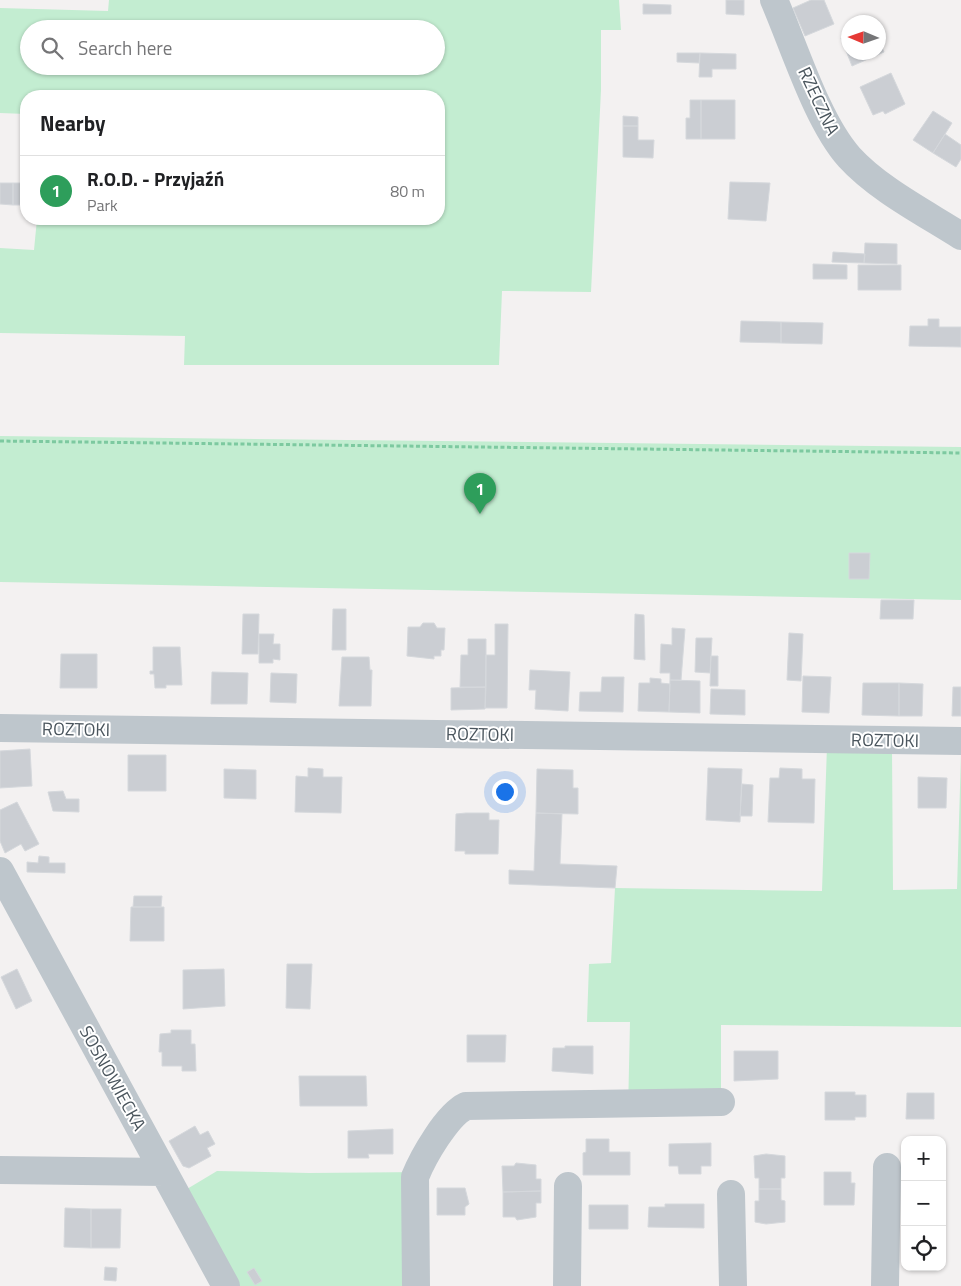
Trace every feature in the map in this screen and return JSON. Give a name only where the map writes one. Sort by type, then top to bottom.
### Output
[{"type":"street","name":"RZECZNA","points":[[774,0],[826,122],[846,153],[870,177],[961,236]]},
{"type":"street","name":"ROZTOKI","points":[[0,728],[961,741]]},
{"type":"street","name":"SOSNOWIECKA","points":[[0,871],[226,1286]]},
{"type":"street","points":[[416,1286],[415,1177],[420,1165],[439,1135],[460,1109],[466,1106],[721,1102]]},
{"type":"street","points":[[885,1286],[887,1167]]},
{"type":"street","points":[[0,1170],[164,1172]]},
{"type":"street","points":[[567,1286],[568,1186]]},
{"type":"street","points":[[731,1194],[733,1286]]},
{"type":"path","points":[[0,441],[961,454]]},
{"type":"green space","points":[[109,0],[619,0],[621,30],[601,30],[601,90],[591,292],[502,291],[499,365],[184,365],[185,336],[0,333],[0,248],[34,250],[36,225],[445,225],[445,90],[20,90],[20,114],[0,113],[0,8],[108,11]]},
{"type":"green space","points":[[0,436],[961,447],[961,600],[0,582]]},
{"type":"green space","points":[[827,746],[892,749],[893,890],[957,889],[961,754],[961,1027],[721,1025],[721,1110],[628,1112],[630,1022],[587,1022],[589,964],[611,963],[615,888],[822,891]]},
{"type":"green space","points":[[217,1171],[309,1173],[423,1172],[424,1286],[238,1286],[187,1189]]},
{"type":"building","points":[[726,0],[744,0],[744,15],[726,14]]},
{"type":"building","points":[[811,0],[824,0],[834,24],[805,36],[793,8]]},
{"type":"building","points":[[643,4],[671,5],[671,14],[643,14]]},
{"type":"building","points":[[677,53],[700,53],[699,63],[677,62]]},
{"type":"building","points":[[700,53],[736,54],[736,69],[712,69],[712,77],[699,77]]},
{"type":"building","points":[[850,60],[866,60],[852,66]]},
{"type":"building","points":[[891,73],[905,104],[885,114],[883,111],[873,115],[860,87]]},
{"type":"building","points":[[690,100],[701,100],[701,139],[686,139],[686,118],[690,118]]},
{"type":"building","points":[[701,100],[735,100],[735,139],[701,139]]},
{"type":"building","points":[[933,111],[952,123],[933,153],[913,140]]},
{"type":"building","points":[[623,116],[638,117],[638,126],[623,126]]},
{"type":"building","points":[[623,126],[638,126],[638,140],[654,140],[653,158],[623,157]]},
{"type":"building","points":[[945,134],[961,145],[961,159],[956,167],[933,153]]},
{"type":"building","points":[[730,182],[770,183],[766,221],[728,219]]},
{"type":"building","points":[[0,183],[13,183],[13,205],[0,204]]},
{"type":"building","points":[[13,183],[20,183],[20,205],[13,205]]},
{"type":"building","points":[[865,243],[897,244],[897,264],[864,263]]},
{"type":"building","points":[[833,252],[865,254],[864,263],[832,262]]},
{"type":"building","points":[[813,264],[847,265],[847,279],[813,279]]},
{"type":"building","points":[[858,265],[901,265],[901,290],[858,290]]},
{"type":"building","points":[[928,319],[939,319],[939,327],[961,327],[961,347],[909,346],[910,326],[928,326]]},
{"type":"building","points":[[741,321],[781,322],[781,343],[740,342]]},
{"type":"building","points":[[781,322],[823,323],[822,344],[781,343]]},
{"type":"building","points":[[849,553],[870,553],[869,579],[849,579]]},
{"type":"building","points":[[881,600],[914,600],[913,619],[880,619]]},
{"type":"building","points":[[333,609],[346,609],[346,650],[332,650]]},
{"type":"building","points":[[243,614],[259,614],[258,654],[242,654]]},
{"type":"building","points":[[635,614],[644,615],[645,660],[634,659]]},
{"type":"building","points":[[423,623],[434,623],[437,628],[445,628],[444,650],[441,650],[441,656],[434,656],[434,659],[407,656],[408,627],[420,627]]},
{"type":"building","points":[[495,624],[508,624],[507,708],[485,708],[486,655],[495,655]]},
{"type":"building","points":[[672,628],[685,629],[681,680],[670,680],[670,673],[660,673],[661,644],[672,645]]},
{"type":"building","points":[[789,633],[803,634],[801,681],[787,680]]},
{"type":"building","points":[[259,634],[274,634],[273,644],[280,644],[280,660],[273,659],[273,663],[259,663]]},
{"type":"building","points":[[696,638],[712,638],[710,673],[695,672]]},
{"type":"building","points":[[468,639],[486,639],[486,687],[460,687],[461,655],[468,655]]},
{"type":"building","points":[[153,647],[180,647],[182,685],[166,685],[166,688],[155,688],[154,674],[150,674],[150,671],[153,671]]},
{"type":"building","points":[[61,654],[97,654],[97,688],[60,688]]},
{"type":"building","points":[[711,656],[718,656],[718,686],[710,686]]},
{"type":"building","points":[[342,657],[369,657],[370,670],[372,670],[371,706],[339,706]]},
{"type":"building","points":[[530,670],[570,672],[568,711],[535,709],[536,690],[529,690]]},
{"type":"building","points":[[212,672],[248,673],[247,704],[211,704]]},
{"type":"building","points":[[271,673],[297,674],[296,703],[270,702]]},
{"type":"building","points":[[803,676],[831,677],[829,713],[802,712]]},
{"type":"building","points":[[602,677],[624,677],[623,712],[579,711],[580,692],[601,692]]},
{"type":"building","points":[[650,678],[661,679],[661,683],[670,684],[669,712],[638,711],[639,683],[650,683]]},
{"type":"building","points":[[670,680],[700,681],[700,713],[669,712]]},
{"type":"building","points":[[863,683],[899,683],[899,716],[862,715]]},
{"type":"building","points":[[899,683],[923,684],[922,716],[899,716]]},
{"type":"building","points":[[486,687],[485,709],[451,710],[451,688]]},
{"type":"building","points":[[953,687],[961,687],[961,716],[952,716]]},
{"type":"building","points":[[711,689],[745,690],[745,715],[710,714]]},
{"type":"building","points":[[30,749],[32,786],[0,788],[0,751]]},
{"type":"building","points":[[128,755],[166,755],[166,791],[128,791]]},
{"type":"building","points":[[308,768],[323,769],[323,777],[342,777],[341,813],[295,812],[296,776],[308,777]]},
{"type":"building","points":[[708,768],[742,769],[740,822],[706,820]]},
{"type":"building","points":[[780,768],[802,769],[802,779],[815,779],[814,823],[768,822],[770,778],[779,778]]},
{"type":"building","points":[[224,769],[256,770],[256,799],[224,798]]},
{"type":"building","points":[[537,769],[573,770],[573,788],[578,788],[578,814],[536,813]]},
{"type":"building","points":[[918,777],[947,778],[946,808],[918,808]]},
{"type":"building","points":[[742,784],[753,785],[752,816],[740,816]]},
{"type":"building","points":[[63,791],[66,799],[79,799],[79,812],[53,811],[48,792]]},
{"type":"building","points":[[17,802],[39,844],[25,851],[21,844],[5,853],[0,841],[0,810]]},
{"type":"building","points":[[489,813],[489,820],[499,820],[498,854],[465,854],[465,851],[455,851],[456,814]]},
{"type":"building","points":[[536,813],[562,814],[560,864],[617,866],[615,888],[509,884],[509,870],[534,871]]},
{"type":"building","points":[[39,856],[49,857],[49,863],[65,863],[65,873],[27,872],[27,862],[38,863]]},
{"type":"building","points":[[134,896],[162,896],[161,907],[133,907]]},
{"type":"building","points":[[131,907],[164,907],[164,941],[130,941]]},
{"type":"building","points":[[287,964],[312,964],[310,1009],[286,1008]]},
{"type":"building","points":[[17,969],[32,1001],[16,1009],[1,977]]},
{"type":"building","points":[[224,969],[225,1006],[183,1009],[183,970]]},
{"type":"building","points":[[171,1030],[191,1030],[191,1044],[195,1044],[196,1071],[182,1071],[182,1066],[162,1066],[162,1052],[159,1052],[160,1034],[171,1033]]},
{"type":"building","points":[[467,1035],[506,1035],[505,1062],[467,1062]]},
{"type":"building","points":[[565,1046],[593,1046],[593,1074],[552,1071],[553,1048],[565,1048]]},
{"type":"building","points":[[734,1051],[778,1051],[778,1079],[734,1081]]},
{"type":"building","points":[[299,1076],[366,1076],[367,1106],[300,1106]]},
{"type":"building","points":[[825,1092],[855,1092],[855,1095],[866,1095],[866,1117],[855,1117],[855,1120],[825,1120]]},
{"type":"building","points":[[907,1093],[934,1093],[934,1119],[906,1119]]},
{"type":"building","points":[[195,1126],[200,1135],[208,1131],[215,1144],[207,1148],[211,1156],[189,1168],[183,1166],[169,1141]]},
{"type":"building","points":[[393,1129],[393,1154],[368,1154],[369,1158],[348,1158],[348,1131]]},
{"type":"building","points":[[586,1139],[609,1139],[609,1152],[630,1152],[630,1175],[583,1175],[583,1153],[586,1152]]},
{"type":"building","points":[[711,1143],[711,1166],[701,1166],[701,1174],[679,1174],[678,1166],[669,1166],[669,1144]]},
{"type":"building","points":[[766,1154],[785,1156],[785,1178],[781,1178],[781,1189],[759,1189],[759,1178],[755,1178],[754,1156]]},
{"type":"building","points":[[516,1163],[536,1165],[536,1179],[541,1179],[541,1191],[503,1192],[502,1166],[514,1166]]},
{"type":"building","points":[[824,1172],[851,1172],[851,1183],[855,1183],[854,1205],[824,1205]]},
{"type":"building","points":[[437,1188],[465,1188],[469,1204],[465,1207],[465,1215],[437,1215]]},
{"type":"building","points":[[759,1189],[781,1189],[781,1200],[785,1201],[785,1222],[766,1224],[755,1222],[755,1201],[759,1201]]},
{"type":"building","points":[[541,1191],[541,1203],[536,1203],[536,1217],[517,1220],[515,1217],[503,1217],[503,1192]]},
{"type":"building","points":[[665,1204],[704,1204],[704,1228],[648,1227],[649,1207],[665,1207]]},
{"type":"building","points":[[589,1205],[628,1205],[628,1229],[589,1229]]},
{"type":"building","points":[[65,1208],[91,1209],[91,1248],[64,1247]]},
{"type":"building","points":[[91,1209],[121,1209],[120,1248],[91,1248]]},
{"type":"building","points":[[105,1267],[117,1268],[116,1281],[104,1280]]},
{"type":"building","points":[[254,1268],[262,1281],[255,1285],[247,1272]]},
{"type":"place","name":"R.O.D. - Przyjaźń","points":[[480,514]]}]
